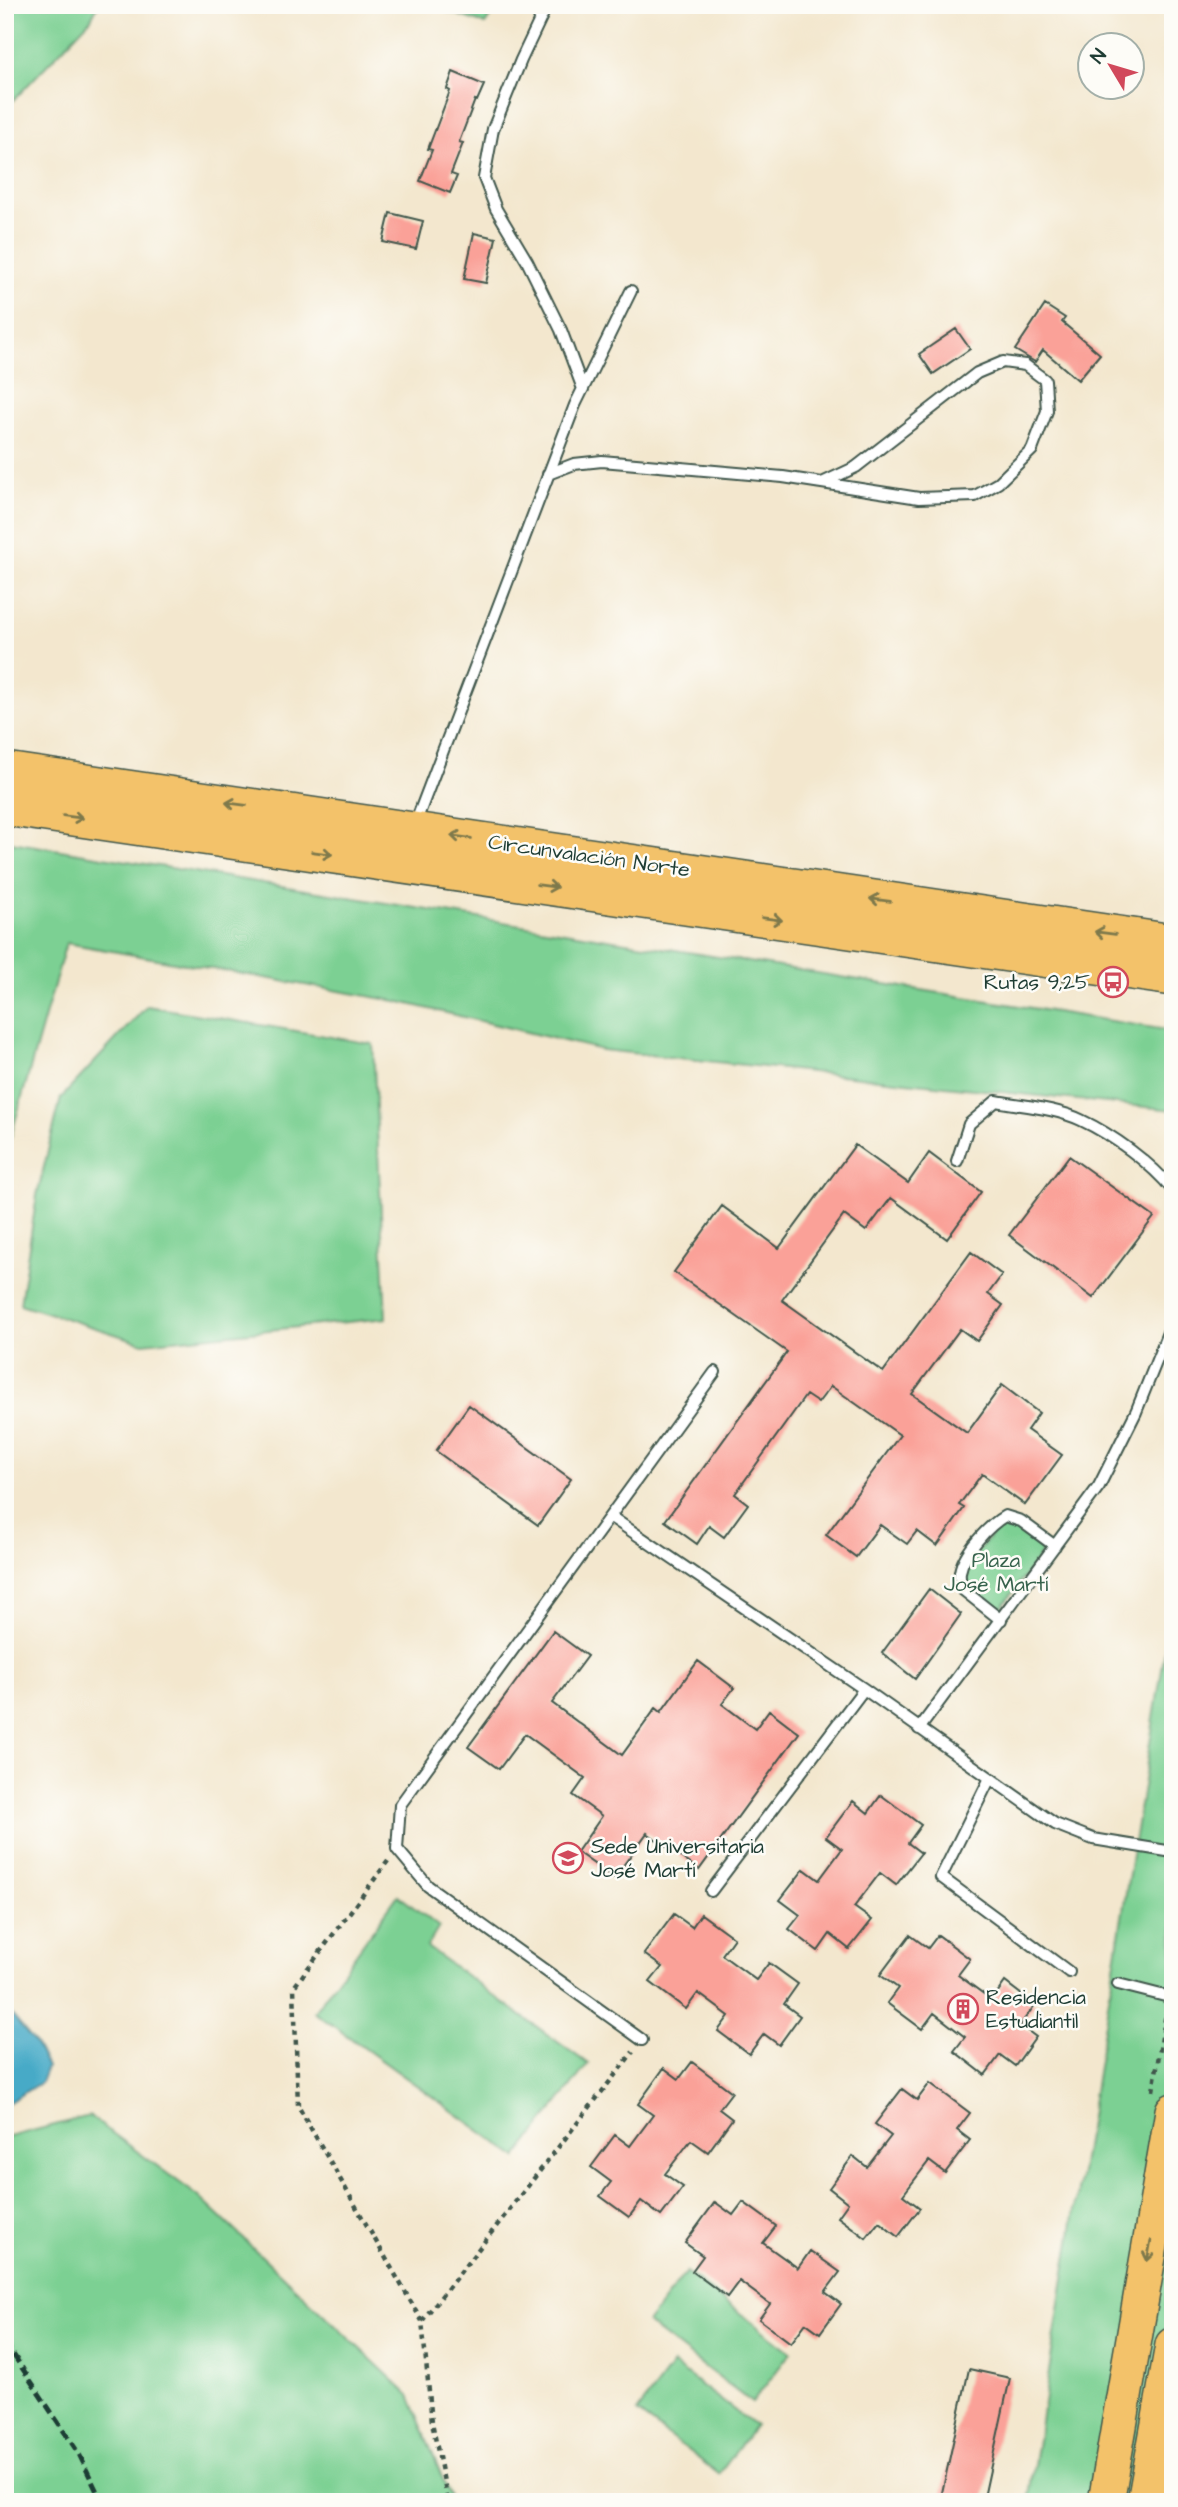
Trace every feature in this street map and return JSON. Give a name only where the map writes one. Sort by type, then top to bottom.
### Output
[{"type":"highway","name":"Circunvalación Norte","points":[[5,771],[1173,943]]},
{"type":"highway","name":"Circunvalación Norte","points":[[5,807],[1173,977]]},
{"type":"main road","points":[[1106,2502],[1173,2111]]},
{"type":"main road","points":[[1145,2502],[1173,2345]]},
{"type":"lane","points":[[547,5],[493,129],[484,178],[496,209],[527,261],[561,330],[583,389]]},
{"type":"lane","points":[[412,830],[548,474],[583,389],[631,291]]},
{"type":"lane","points":[[548,474],[573,464],[603,461],[783,477],[919,498],[975,496],[998,484],[1032,450],[1047,411],[1045,380],[1025,365],[1003,362],[977,373],[856,467],[821,482]]},
{"type":"lane","points":[[957,1161],[969,1124],[996,1101],[1081,1120],[1127,1148],[1161,1176],[1173,1190]]},
{"type":"lane","points":[[919,1729],[1099,1486],[1136,1412],[1173,1320]]},
{"type":"lane","points":[[642,2040],[428,1886],[397,1849],[400,1805],[715,1372]]},
{"type":"lane","points":[[1001,1620],[962,1589],[959,1575],[964,1560],[993,1523],[1005,1516],[1021,1521],[1055,1546]]},
{"type":"lane","points":[[611,1517],[864,1689],[1055,1824],[1093,1839],[1173,1852]]},
{"type":"lane","points":[[711,1891],[864,1689]]},
{"type":"lane","points":[[990,1779],[941,1877],[1069,1972]]},
{"type":"lane","points":[[1118,1984],[1173,1998]]},
{"type":"path","points":[[397,1849],[294,1987],[298,2106],[422,2321],[432,2422],[448,2502]]},
{"type":"path","points":[[422,2321],[642,2040]]},
{"type":"green space","points":[[5,5],[98,5],[91,19],[5,109]]},
{"type":"green space","points":[[428,5],[498,5],[485,24]]},
{"type":"green space","points":[[5,841],[1173,1031],[1173,1110],[602,1050],[396,1001],[66,943],[5,1157]]},
{"type":"green space","points":[[147,1006],[373,1044],[386,1318],[143,1343],[20,1304],[37,1195],[61,1098]]},
{"type":"green space","name":"Plaza José Martí","points":[[998,1527],[1015,1527],[1045,1548],[1000,1610],[967,1586],[967,1577],[976,1554]]},
{"type":"green space","points":[[1173,1600],[1173,2502],[1028,2502]]},
{"type":"green space","points":[[398,1895],[439,1927],[427,1947],[588,2064],[517,2157],[314,2012]]},
{"type":"green space","points":[[89,2116],[198,2196],[409,2395],[452,2502],[5,2502],[5,2138]]},
{"type":"green space","points":[[686,2272],[791,2352],[752,2403],[647,2323]]},
{"type":"green space","points":[[673,2364],[755,2426],[719,2474],[637,2412]]},
{"type":"water","points":[[5,2007],[34,2042],[47,2067],[41,2082],[6,2104]]},
{"type":"building","points":[[453,72],[484,85],[477,101],[475,100],[459,142],[463,143],[451,174],[457,176],[450,193],[420,181],[432,150],[428,149],[450,91],[447,89]]},
{"type":"building","points":[[390,213],[423,221],[416,249],[383,242]]},
{"type":"building","points":[[474,233],[496,238],[486,283],[464,279]]},
{"type":"building","points":[[1045,305],[1065,318],[1062,322],[1100,354],[1078,380],[1043,350],[1035,362],[1015,350]]},
{"type":"building","points":[[956,329],[970,349],[933,374],[919,354]]},
{"type":"building","points":[[855,1145],[908,1183],[929,1153],[981,1192],[947,1239],[891,1198],[866,1231],[844,1215],[782,1300],[883,1372],[971,1252],[1002,1275],[988,1294],[1003,1305],[977,1341],[960,1329],[912,1394],[967,1433],[1002,1385],[1039,1413],[1027,1430],[1062,1455],[1025,1505],[982,1474],[959,1505],[964,1508],[937,1546],[917,1531],[907,1544],[880,1525],[856,1557],[826,1535],[900,1435],[831,1386],[818,1403],[806,1395],[735,1494],[748,1504],[724,1537],[709,1526],[697,1544],[665,1521],[787,1352],[674,1272],[722,1206],[779,1248]]},
{"type":"building","points":[[1069,1156],[1154,1217],[1093,1298],[1009,1235]]},
{"type":"building","points":[[469,1405],[571,1479],[538,1525],[436,1451]]},
{"type":"building","points":[[929,1589],[961,1614],[915,1679],[882,1653]]},
{"type":"building","points":[[553,1631],[587,1656],[552,1703],[622,1755],[656,1708],[661,1712],[698,1661],[734,1688],[722,1704],[755,1729],[769,1710],[799,1733],[699,1870],[647,1833],[614,1878],[577,1852],[602,1816],[573,1795],[585,1778],[525,1734],[499,1769],[468,1747]]},
{"type":"building","points":[[881,1795],[921,1825],[908,1843],[921,1853],[896,1885],[880,1873],[854,1907],[872,1920],[849,1949],[830,1934],[818,1951],[789,1929],[800,1915],[780,1900],[804,1869],[819,1880],[842,1849],[826,1837],[853,1801],[868,1813]]},
{"type":"building","points":[[674,1914],[692,1927],[701,1914],[734,1938],[722,1955],[756,1980],[769,1963],[798,1984],[784,2004],[800,2016],[779,2045],[764,2034],[749,2054],[718,2031],[729,2016],[698,1993],[686,2009],[650,1982],[662,1967],[644,1954]]},
{"type":"building","name":"Residencia Estudiantil","points":[[910,1935],[928,1948],[938,1935],[970,1959],[958,1975],[992,2000],[1005,1982],[1035,2005],[1020,2025],[1036,2037],[1015,2066],[1000,2055],[985,2075],[954,2051],[965,2037],[934,2013],[922,2029],[887,2003],[898,1988],[880,1975]]},
{"type":"building","points":[[692,2062],[732,2092],[719,2109],[732,2119],[708,2152],[691,2140],[665,2174],[683,2187],[661,2216],[641,2201],[629,2217],[600,2196],[611,2182],[591,2167],[615,2135],[630,2146],[653,2115],[638,2104],[664,2068],[679,2079]]},
{"type":"building","points":[[930,2083],[970,2113],[957,2130],[970,2140],[945,2173],[929,2161],[903,2195],[920,2208],[898,2237],[879,2222],[866,2238],[838,2217],[848,2203],[829,2188],[853,2156],[867,2167],[891,2136],[875,2124],[902,2089],[917,2100]]},
{"type":"building","points":[[715,2202],[733,2215],[743,2202],[776,2226],[763,2243],[798,2268],[810,2251],[840,2272],[825,2292],[841,2304],[820,2333],[806,2323],[791,2343],[759,2319],[770,2304],[739,2281],[727,2297],[692,2271],[703,2256],[685,2243]]},
{"type":"building","points":[[969,2369],[1010,2378],[983,2502],[940,2502]]},
{"type":"railway","points":[[5,2342],[79,2454],[102,2502]]},
{"type":"place","name":"Rutas 9,25","points":[[1113,982]]},
{"type":"place","name":"Sede Universitaria José Martí","points":[[568,1858]]},
{"type":"place","name":"Residencia Estudiantil","points":[[963,2009]]}]
